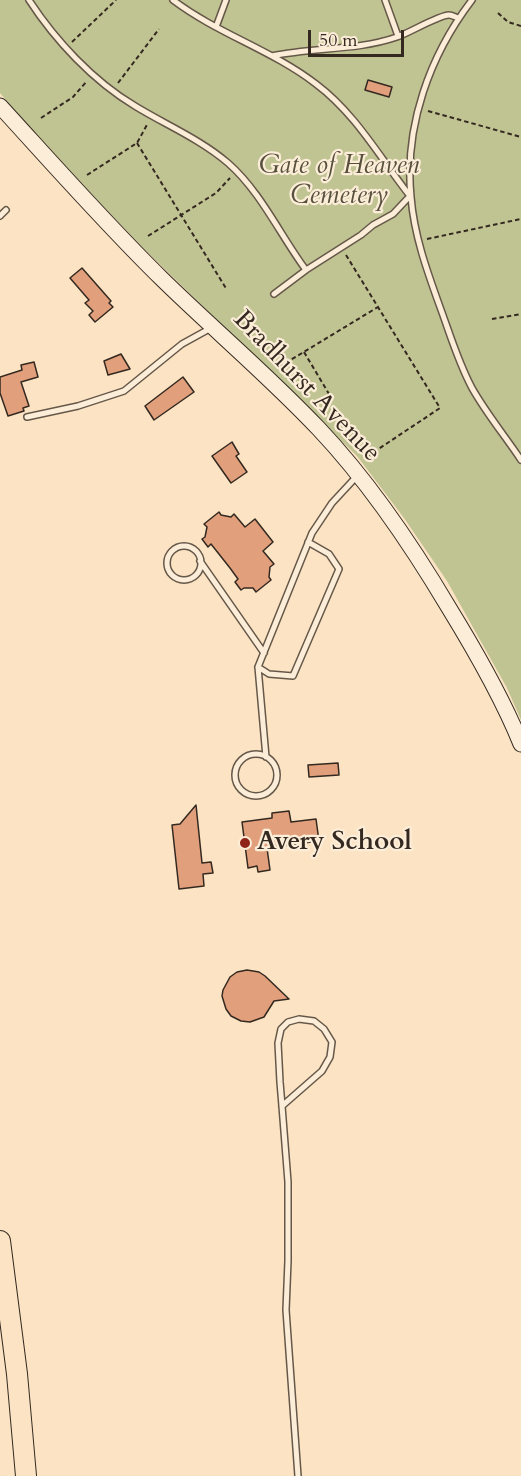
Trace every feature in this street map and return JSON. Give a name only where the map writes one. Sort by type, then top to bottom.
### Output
[{"type":"highway","points":[[0,1240],[27,1476]]},
{"type":"main road","name":"Bradhurst Avenue","points":[[0,106],[95,211],[303,412],[359,474],[402,532],[441,594],[490,677],[521,744]]},
{"type":"lane","points":[[29,0],[66,48],[93,74],[134,105],[198,141],[236,171],[255,194],[306,270]]},
{"type":"lane","points":[[173,0],[190,13],[272,56],[318,85],[362,128],[411,196]]},
{"type":"lane","points":[[216,27],[226,0]]},
{"type":"lane","points":[[385,0],[398,36]]},
{"type":"lane","points":[[472,0],[458,18],[433,64],[418,108],[413,132],[411,196],[418,241],[458,359],[473,389],[521,460]]},
{"type":"lane","points":[[272,56],[292,52],[347,49],[373,44],[448,15],[458,18]]},
{"type":"lane","points":[[274,294],[306,270],[393,214],[411,196]]},
{"type":"lane","points":[[0,216],[6,210]]},
{"type":"lane","points":[[27,417],[78,406],[124,391],[182,344],[213,327]]},
{"type":"lane","points":[[266,757],[252,754],[245,757],[236,768],[236,782],[244,793],[264,794],[274,786],[276,773],[271,761],[266,757],[258,667],[312,533],[332,503],[359,474]]},
{"type":"lane","points":[[258,667],[269,674],[293,676],[339,568],[329,554],[308,542]]},
{"type":"lane","points":[[200,561],[198,571],[190,578],[174,576],[168,567],[168,556],[176,548],[180,546],[196,551],[200,561],[264,653]]},
{"type":"lane","points":[[282,1106],[322,1071],[330,1057],[332,1042],[324,1029],[314,1021],[299,1019],[288,1022],[281,1029],[278,1043],[282,1106],[288,1182],[286,1310],[298,1476]]},
{"type":"path","points":[[66,48],[116,0]]},
{"type":"path","points":[[498,13],[507,22],[521,26]]},
{"type":"path","points":[[113,90],[159,29]]},
{"type":"path","points":[[41,118],[73,97],[93,74]]},
{"type":"path","points":[[418,108],[521,137]]},
{"type":"path","points":[[87,175],[137,143],[153,115]]},
{"type":"path","points":[[137,143],[226,290]]},
{"type":"path","points":[[148,236],[216,193],[236,171]]},
{"type":"path","points":[[418,241],[521,219]]},
{"type":"path","points":[[342,248],[440,408],[368,456]]},
{"type":"path","points":[[279,367],[378,307]]},
{"type":"path","points":[[492,319],[521,314]]},
{"type":"path","points":[[304,352],[332,399]]},
{"type":"green space","name":"Gate of Heaven Cemetery","points":[[0,0],[521,0],[521,720],[507,688],[447,581],[404,518],[357,456],[142,247],[41,141],[0,93]]},
{"type":"building","points":[[368,80],[392,87],[389,97],[365,90]]},
{"type":"building","points":[[82,268],[111,301],[109,303],[113,307],[95,322],[89,315],[93,311],[85,303],[89,300],[70,278]]},
{"type":"building","points":[[121,354],[130,369],[108,375],[104,361]]},
{"type":"building","points":[[34,362],[38,377],[21,382],[29,406],[23,408],[24,411],[8,416],[0,393],[0,377],[22,370],[21,365]]},
{"type":"building","points":[[183,377],[194,392],[154,420],[145,406]]},
{"type":"building","points":[[232,442],[239,454],[236,456],[247,472],[231,483],[212,456]]},
{"type":"building","points":[[219,512],[221,515],[231,517],[234,514],[245,527],[255,519],[273,542],[263,551],[274,564],[270,567],[271,580],[256,592],[253,588],[241,590],[235,582],[238,579],[230,568],[211,544],[208,547],[202,539],[205,537],[207,527],[204,524]]},
{"type":"building","points":[[338,763],[339,775],[309,777],[308,765]]},
{"type":"building","points":[[196,805],[202,863],[211,862],[213,873],[203,874],[204,886],[179,889],[172,825],[180,824]]},
{"type":"building","points":[[289,811],[291,822],[316,819],[319,841],[267,848],[270,870],[258,872],[257,866],[248,868],[242,822],[272,818],[272,813]]},
{"type":"building","points":[[247,970],[259,972],[265,976],[289,999],[274,1001],[264,1017],[250,1022],[231,1016],[222,996],[230,977],[237,972]]},
{"type":"place","name":"Avery School","points":[[245,843]]}]
